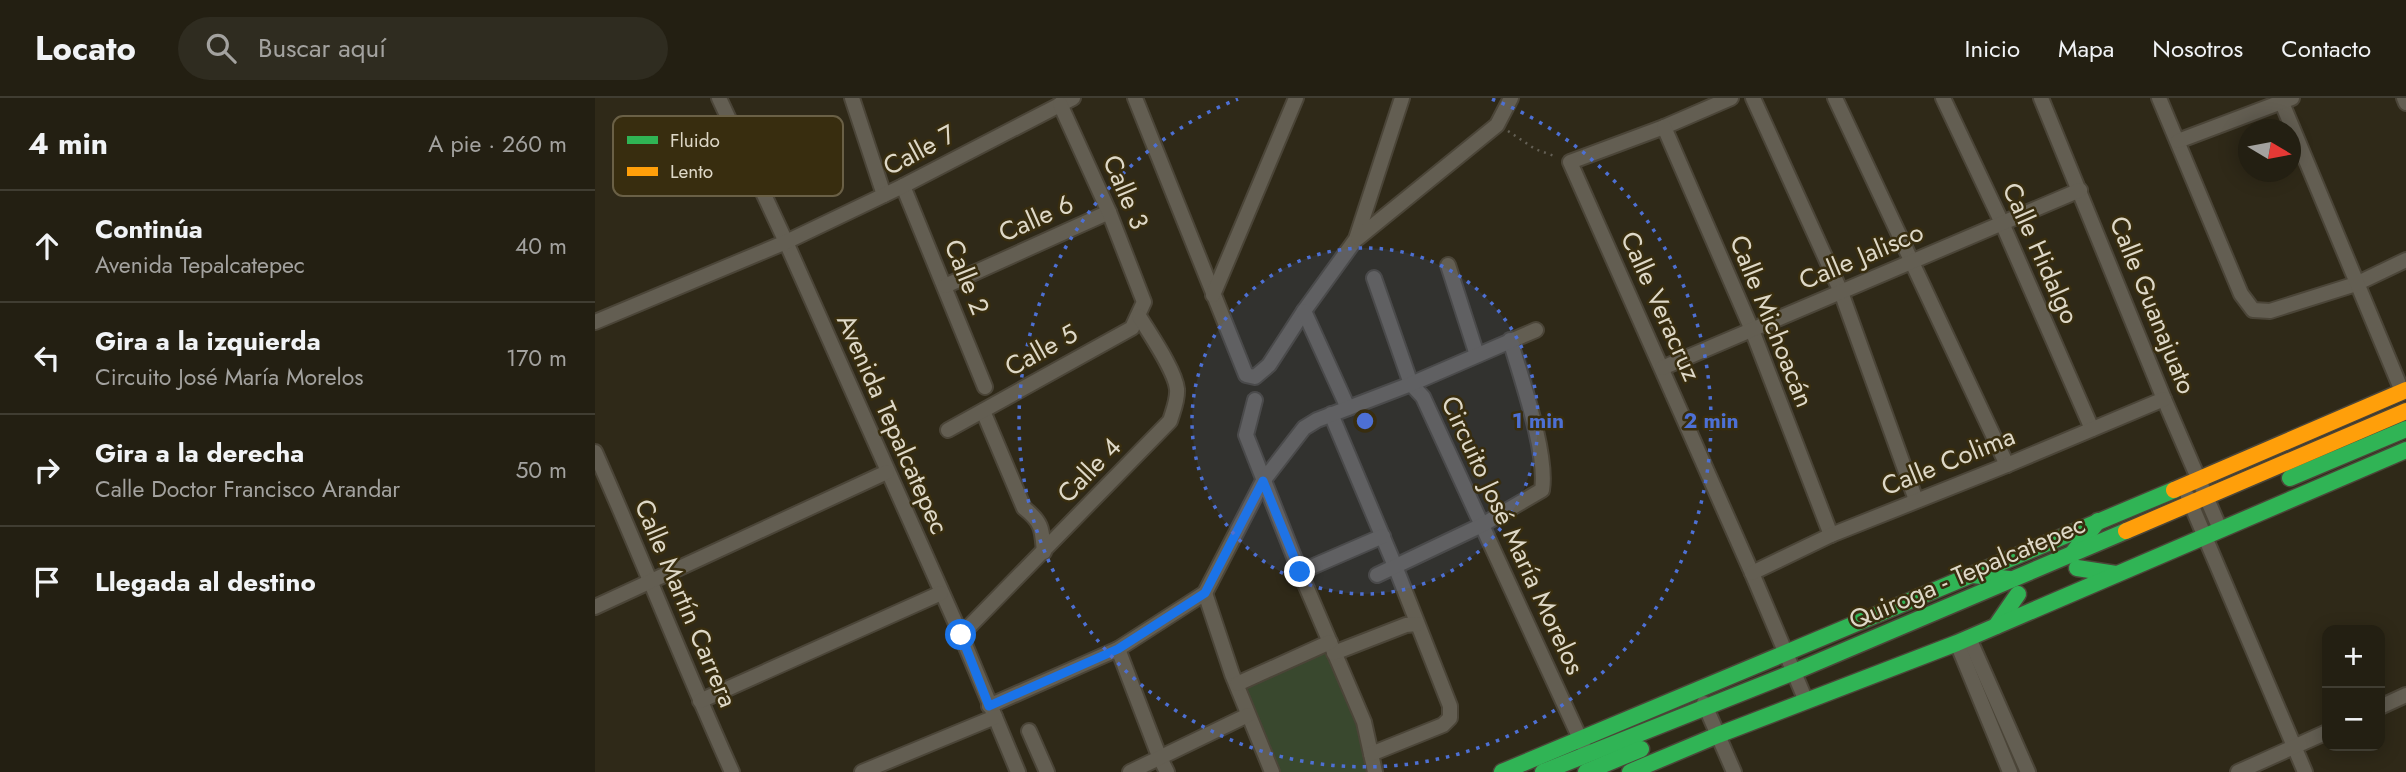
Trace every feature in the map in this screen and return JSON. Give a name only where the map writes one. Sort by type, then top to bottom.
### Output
[{"type":"street","name":"Avenida Tepalcatepec","points":[[719,98],[727,116]]},
{"type":"street","points":[[852,98],[884,195]]},
{"type":"street","points":[[1135,98],[1246,375],[1255,377],[1269,365],[1356,239],[1497,125],[1511,98]]},
{"type":"street","points":[[1213,295],[1296,98]]},
{"type":"street","points":[[1356,239],[1402,98]]},
{"type":"street","points":[[1570,162],[1664,127],[1731,98]]},
{"type":"street","points":[[1753,98],[1841,292],[1916,500]]},
{"type":"street","points":[[1835,98],[2007,465]]},
{"type":"street","name":"Calle Hidalgo","points":[[1943,98],[2002,223],[2092,429]]},
{"type":"street","name":"Calle Guanajuato","points":[[2041,98],[2220,529]]},
{"type":"street","points":[[2159,98],[2241,293],[2253,310],[2270,311],[2356,284],[2406,260]]},
{"type":"street","points":[[2404,98],[2406,103]]},
{"type":"street","points":[[1502,772],[1580,737],[1787,654],[2199,480],[2404,390],[2356,284],[2285,99],[2178,141]]},
{"type":"street","name":"Calle 7","points":[[595,322],[786,242],[904,186],[1057,102]]},
{"type":"street","name":"Calle 3","points":[[1057,102],[1109,212],[1142,309]]},
{"type":"street","name":"Calle Michoacán","points":[[1664,127],[1752,330],[1831,535]]},
{"type":"street","name":"Calle Veracruz","points":[[1570,162],[1806,701]]},
{"type":"street","name":"Calle 2","points":[[904,186],[985,387]]},
{"type":"street","name":"Calle Jalisco","points":[[1662,368],[2080,190]]},
{"type":"street","name":"Avenida Tepalcatepec","points":[[765,196],[961,635],[1018,772]]},
{"type":"street","name":"Calle 6","points":[[945,286],[1109,212]]},
{"type":"street","points":[[1448,265],[1477,355]]},
{"type":"street","points":[[1374,278],[1411,384],[1536,330]]},
{"type":"street","name":"Calle 5","points":[[948,430],[1132,328],[1142,309]]},
{"type":"street","name":"Calle 4","points":[[961,635],[1170,421],[1177,388],[1142,309]]},
{"type":"street","points":[[1304,312],[1348,408]]},
{"type":"street","points":[[1377,575],[1482,525],[1542,490],[1545,475],[1541,456],[1510,340]]},
{"type":"street","name":"Circuito José María Morelos","points":[[862,772],[1118,649],[1205,593],[1263,481],[1304,428],[1332,414],[1411,384],[1423,397],[1587,754]]},
{"type":"street","name":"Calle Colima","points":[[1752,573],[1831,535],[2164,399]]},
{"type":"street","points":[[1255,400],[1246,435],[1363,722],[1375,772]]},
{"type":"street","points":[[983,411],[1024,508],[1035,516],[1042,528],[1044,552]]},
{"type":"street","name":"Quiroga - Tepalcatepec","points":[[1543,772],[1587,754],[1708,713],[2015,587],[2209,503],[2406,411]]},
{"type":"street","points":[[1332,414],[1450,706],[1450,718],[1443,725],[1371,754]]},
{"type":"street","name":"Quiroga - Tepalcatepec","points":[[2209,503],[2406,429]]},
{"type":"street","points":[[1630,772],[1963,640],[2406,450]]},
{"type":"street","name":"Calle Martín Carrera","points":[[595,452],[732,772]]},
{"type":"street","points":[[595,607],[652,583],[887,472]]},
{"type":"street","points":[[2183,486],[2305,772]]},
{"type":"street","points":[[2098,521],[2073,562],[2116,573]]},
{"type":"street","points":[[1300,572],[1383,536]]},
{"type":"street","points":[[1973,575],[2015,587],[1996,626]]},
{"type":"street","points":[[700,701],[941,593]]},
{"type":"street","points":[[1205,593],[1248,715],[1272,772]]},
{"type":"street","points":[[1235,679],[1332,647],[1417,624]]},
{"type":"street","points":[[1963,640],[2010,772]]},
{"type":"street","points":[[1963,640],[2028,772]]},
{"type":"street","points":[[1118,649],[1167,772]]},
{"type":"street","points":[[1698,690],[1734,772]]},
{"type":"street","points":[[2385,705],[2406,695]]},
{"type":"street","name":"Quiroga - Tepalcatepec","points":[[1586,772],[1708,713]]},
{"type":"street","points":[[1129,772],[1248,715]]},
{"type":"street","points":[[1029,731],[1047,772]]},
{"type":"street","points":[[2238,772],[2322,734]]},
{"type":"path","points":[[1497,125],[1535,149],[1570,162]]},
{"type":"green space","points":[[1329,643],[1363,722],[1374,772],[1274,772],[1238,685]]},
{"type":"traffic: fast","points":[[2290,478],[2406,429]]},
{"type":"traffic: fast","points":[[1630,772],[1718,735],[1957,643],[2406,450]]},
{"type":"traffic: fast","points":[[1502,772],[2174,490]]},
{"type":"traffic: fast","points":[[2072,554],[2098,521]]},
{"type":"traffic: fast","points":[[1543,772],[1794,672],[2126,531]]},
{"type":"traffic: fast","points":[[2077,568],[2116,574]]},
{"type":"traffic: fast","points":[[1973,575],[2009,579]]},
{"type":"traffic: fast","points":[[1996,626],[2018,594]]},
{"type":"traffic: fast","points":[[1586,772],[1641,749]]},
{"type":"traffic: slow","points":[[2174,490],[2406,390]]},
{"type":"traffic: slow","points":[[2126,531],[2406,411]]},
{"type":"route","points":[[961,635],[989,706],[1118,649],[1205,593],[1263,481],[1300,572]]}]
